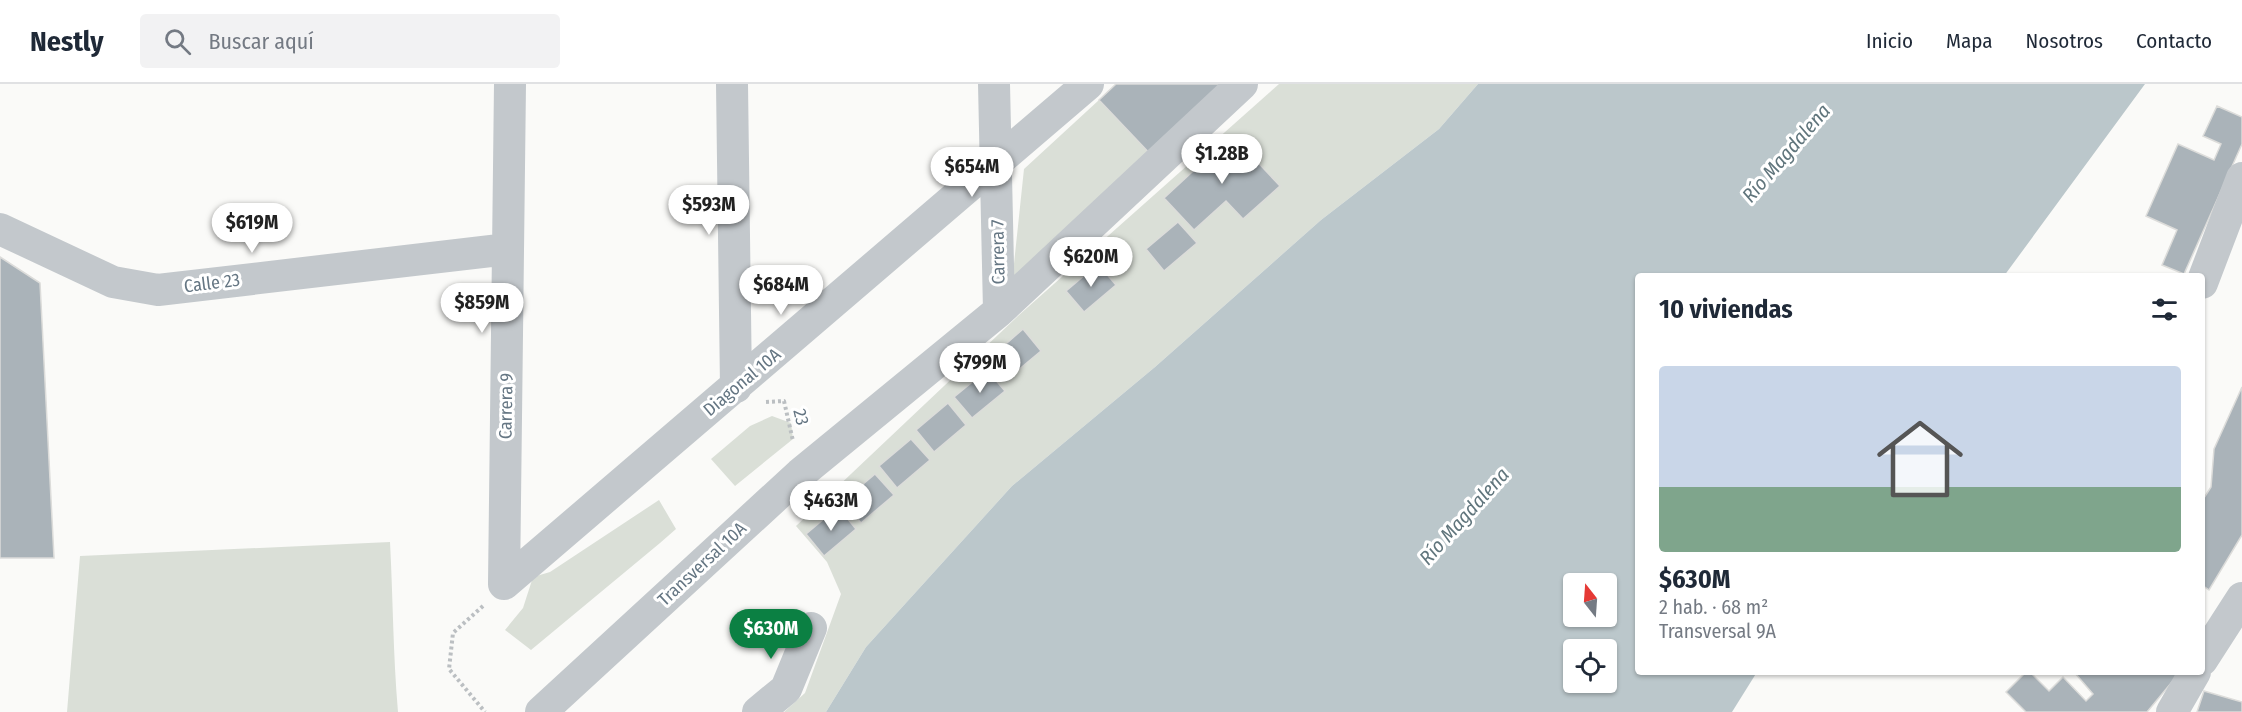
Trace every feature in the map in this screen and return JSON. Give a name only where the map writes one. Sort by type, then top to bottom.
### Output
[{"type":"street","name":"Carrera 9","points":[[504,584],[510,84]]},
{"type":"street","points":[[732,84],[736,387]]},
{"type":"street","name":"Carrera 7","points":[[994,84],[999,311]]},
{"type":"street","name":"Diagonal 10A","points":[[504,584],[1088,84]]},
{"type":"street","name":"Transversal 10A","points":[[540,712],[800,474],[999,311],[1242,84]]},
{"type":"street","points":[[2205,276],[2242,178]]},
{"type":"street","name":"Calle 23","points":[[0,229],[113,282],[158,290],[508,249]]},
{"type":"street","points":[[2205,653],[2242,598]]},
{"type":"street","points":[[758,712],[786,689],[811,628]]},
{"type":"street","points":[[2172,712],[2192,675]]},
{"type":"path","name":"23","points":[[763,403],[784,401],[800,474]]},
{"type":"path","points":[[485,712],[449,669],[453,633],[504,584]]},
{"type":"shaded area","points":[[1279,84],[1478,84],[1439,129],[1321,220],[1155,367],[1012,486],[866,647],[826,712],[784,712],[805,693],[841,594],[827,562],[796,526],[1019,315]]},
{"type":"shaded area","points":[[1099,100],[1154,158],[1011,292],[1024,169]]},
{"type":"shaded area","points":[[772,416],[791,423],[793,439],[735,486],[711,459],[750,426]]},
{"type":"shaded area","points":[[659,500],[676,529],[660,543],[531,650],[505,630],[523,608],[533,577],[550,572]]},
{"type":"shaded area","points":[[390,542],[398,712],[67,712],[80,556]]},
{"type":"water","name":"Río Magdalena","points":[[1478,84],[2145,84],[2006,273],[1635,273],[1635,675],[1755,675],[1732,712],[826,712],[866,647],[1012,486],[1155,367],[1321,220],[1439,129]]},
{"type":"building","points":[[1116,84],[1233,84],[1154,158],[1099,100]]},
{"type":"building","points":[[2217,106],[2242,117],[2242,144],[2184,273],[2182,273],[2162,265],[2177,230],[2146,216],[2178,144],[2214,160],[2221,144],[2203,136]]},
{"type":"building","points":[[1232,135],[1280,186],[1243,219],[1226,201],[1194,230],[1164,198]]},
{"type":"building","points":[[1178,222],[1197,243],[1164,271],[1146,249]]},
{"type":"building","points":[[0,257],[40,283],[54,558],[0,558]]},
{"type":"building","points":[[1098,264],[1116,285],[1084,312],[1066,291]]},
{"type":"building","points":[[1023,329],[1041,351],[1009,378],[991,357]]},
{"type":"building","points":[[987,370],[1005,391],[972,418],[954,397]]},
{"type":"building","points":[[2242,387],[2242,535],[2209,590],[2205,587],[2205,496],[2211,487],[2214,449]]},
{"type":"building","points":[[948,403],[966,425],[934,452],[916,430]]},
{"type":"building","points":[[911,439],[930,460],[897,488],[879,466]]},
{"type":"building","points":[[875,474],[894,495],[861,523],[843,501]]},
{"type":"building","points":[[838,507],[856,529],[824,556],[806,534]]},
{"type":"building","points":[[2023,675],[2033,675],[2049,691],[2063,677],[2086,701],[2093,694],[2077,675],[2177,676],[2147,712],[2026,712],[2006,692]]},
{"type":"building","points":[[2204,691],[2242,702],[2242,712],[2197,712]]}]
